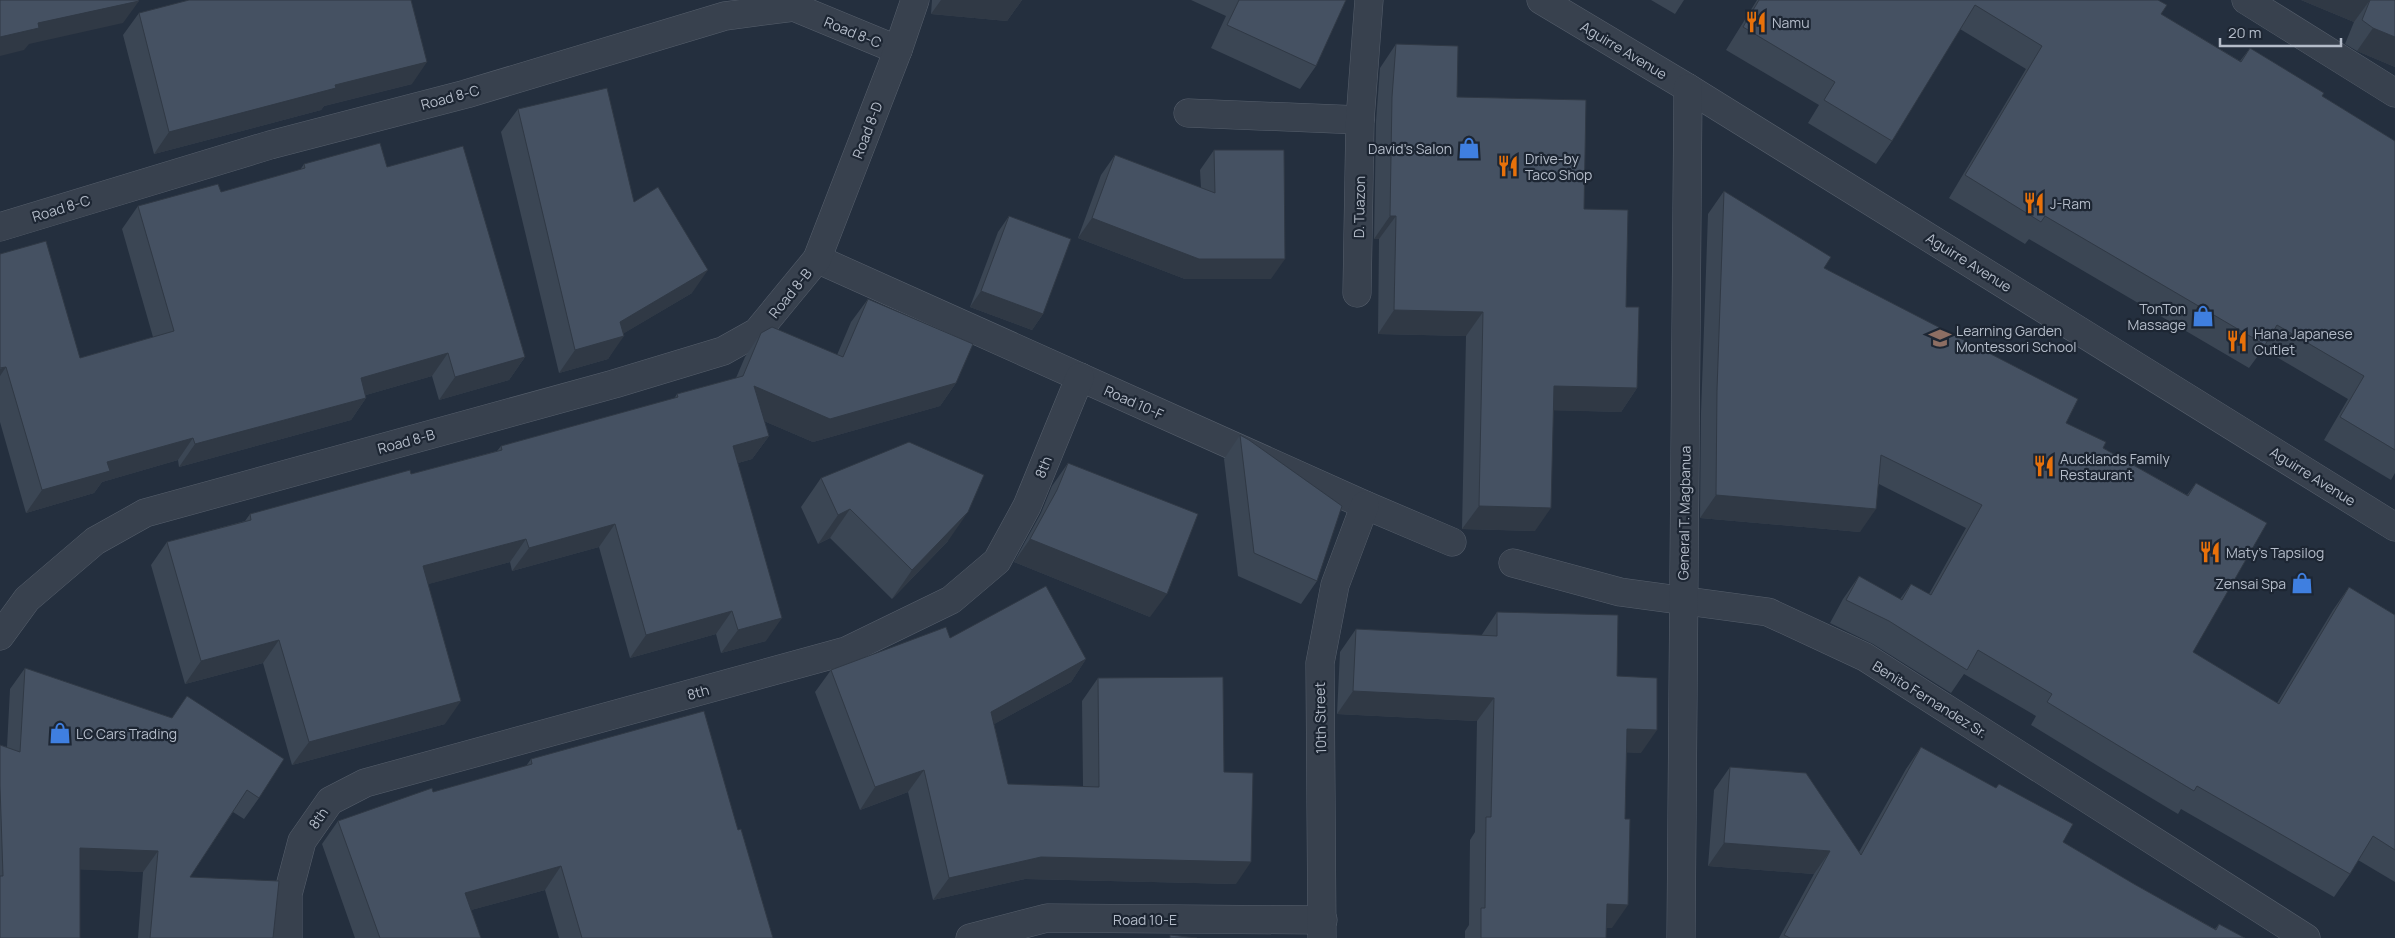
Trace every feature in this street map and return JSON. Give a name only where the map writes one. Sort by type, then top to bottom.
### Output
[{"type":"street","name":"Road 8-D","points":[[817,259],[898,50],[915,0]]},
{"type":"street","name":"D. Tuazon","points":[[1358,293],[1360,120],[1369,0]]},
{"type":"street","name":"Aguirre Avenue","points":[[1541,0],[1688,88],[2395,527]]},
{"type":"street","points":[[2246,0],[2395,93]]},
{"type":"street","name":"Road 8-C","points":[[0,227],[270,145],[466,94],[725,16],[794,8],[898,50]]},
{"type":"street","name":"General T. Magbanua","points":[[1681,938],[1688,88]]},
{"type":"street","points":[[1188,113],[1360,120]]},
{"type":"street","name":"Road 10-F","points":[[817,259],[1365,506],[1452,542]]},
{"type":"street","name":"Road 8-B","points":[[0,636],[27,599],[95,541],[145,513],[614,384],[723,351],[757,332],[817,259]]},
{"type":"street","name":"8th","points":[[288,938],[288,894],[302,841],[330,801],[365,783],[846,651],[951,600],[997,561],[1027,506],[1080,377]]},
{"type":"street","name":"10th Street","points":[[1323,929],[1320,663],[1335,585],[1365,506]]},
{"type":"street","name":"Benito Fernandez Sr.","points":[[1513,563],[1620,592],[1768,612],[1865,657],[2306,938]]},
{"type":"street","name":"Road 10-E","points":[[970,938],[1047,918],[1323,929]]},
{"type":"building","points":[[0,0],[139,1],[38,23],[39,28],[0,37]]},
{"type":"building","points":[[189,0],[411,0],[427,62],[335,85],[336,88],[169,132],[139,13]]},
{"type":"building","points":[[1239,0],[1346,0],[1316,66],[1227,25]]},
{"type":"building","points":[[1759,0],[2158,0],[2167,5],[2161,14],[2241,62],[2250,48],[2324,93],[2322,96],[2395,141],[2395,450],[2340,417],[2364,376],[2277,325],[2265,345],[2045,216],[2041,222],[1965,175],[2042,46],[1975,5],[1892,141],[1824,100],[1835,82],[1743,27]]},
{"type":"building","points":[[2370,0],[2395,0],[2395,37],[2373,28],[2362,20]]},
{"type":"building","points":[[1396,44],[1458,46],[1457,97],[1586,100],[1584,209],[1628,210],[1626,307],[1639,307],[1637,388],[1554,386],[1551,508],[1479,506],[1483,312],[1394,310],[1396,216],[1390,216],[1392,97]]},
{"type":"building","points":[[607,88],[634,202],[658,187],[708,270],[620,322],[624,336],[575,350],[518,109]]},
{"type":"building","points":[[380,143],[387,167],[463,146],[525,357],[455,377],[448,353],[361,378],[366,398],[195,444],[193,438],[107,462],[110,471],[42,490],[6,367],[0,368],[0,254],[46,241],[80,358],[174,331],[138,206],[218,184],[221,192],[305,168],[304,164]]},
{"type":"building","points":[[1214,150],[1284,150],[1285,259],[1199,259],[1092,218],[1115,155],[1215,193]]},
{"type":"building","points":[[1724,191],[1831,257],[1824,268],[2078,399],[2066,423],[2106,442],[2103,448],[2188,496],[2196,483],[2267,523],[2193,652],[2279,704],[2349,587],[2395,615],[2395,850],[2373,836],[2350,874],[2197,786],[2194,791],[2119,746],[2047,702],[2052,694],[1978,650],[1967,670],[1889,621],[1846,600],[1859,576],[1902,600],[1911,584],[1931,595],[1982,505],[1881,455],[1876,509],[1716,495],[1717,390]]},
{"type":"building","points":[[1009,216],[1071,239],[1043,314],[981,291]]},
{"type":"building","points":[[868,299],[973,344],[956,383],[830,419],[754,386],[769,436],[733,446],[782,618],[738,630],[732,611],[646,635],[615,524],[529,548],[526,539],[423,566],[461,701],[309,742],[279,640],[201,661],[167,542],[251,520],[250,514],[410,470],[411,474],[502,450],[501,446],[678,397],[677,394],[743,376],[761,333],[772,327],[843,357]]},
{"type":"building","points":[[1240,435],[1342,506],[1317,581],[1254,553]]},
{"type":"building","points":[[909,442],[984,475],[968,512],[912,570],[850,509],[838,515],[821,478]]},
{"type":"building","points":[[1068,463],[1198,514],[1167,594],[1030,539],[1057,490]]},
{"type":"building","points":[[1046,586],[1086,659],[991,712],[1008,784],[1099,787],[1098,678],[1223,677],[1224,772],[1253,773],[1251,862],[1041,857],[949,878],[924,770],[875,787],[831,670],[946,627],[950,638]]},
{"type":"building","points":[[1497,612],[1618,615],[1617,676],[1657,678],[1657,730],[1627,729],[1625,819],[1630,819],[1628,905],[1607,904],[1606,938],[1481,938],[1481,908],[1485,908],[1486,817],[1491,817],[1494,698],[1353,691],[1356,629],[1497,636]]},
{"type":"building","points":[[25,668],[172,718],[187,696],[284,759],[259,798],[247,790],[190,877],[279,881],[273,938],[150,938],[158,851],[80,848],[80,938],[0,938],[0,876],[3,876],[0,745],[20,752]]},
{"type":"building","points":[[704,711],[738,830],[741,829],[773,938],[582,938],[561,866],[465,893],[481,938],[380,938],[338,821],[432,788],[433,792],[532,764],[531,759]]},
{"type":"building","points":[[1921,747],[1996,788],[1999,784],[2073,824],[2063,842],[2216,930],[2219,924],[2245,938],[1790,938],[1784,935],[1830,851],[1724,843],[1730,767],[1806,773],[1861,855]]},
{"type":"building","points":[[1170,935],[1197,938],[1170,938]]},
{"type":"place","name":"Namu","points":[[1756,22]]},
{"type":"place","name":"David's Salon","points":[[1469,148]]},
{"type":"place","name":"Drive-by Taco Shop","points":[[1508,166]]},
{"type":"place","name":"J-Ram","points":[[2034,203]]},
{"type":"place","name":"TonTon Massage","points":[[2203,316]]},
{"type":"place","name":"Learning Garden Montessori School","points":[[1940,338]]},
{"type":"place","name":"Hana Japanese Cutlet","points":[[2237,341]]},
{"type":"place","name":"Aucklands Family Restaurant","points":[[2044,466]]},
{"type":"place","name":"Maty's Tapsilog","points":[[2210,552]]},
{"type":"place","name":"Zensai Spa","points":[[2302,583]]},
{"type":"place","name":"LC Cars Trading","points":[[60,733]]}]
